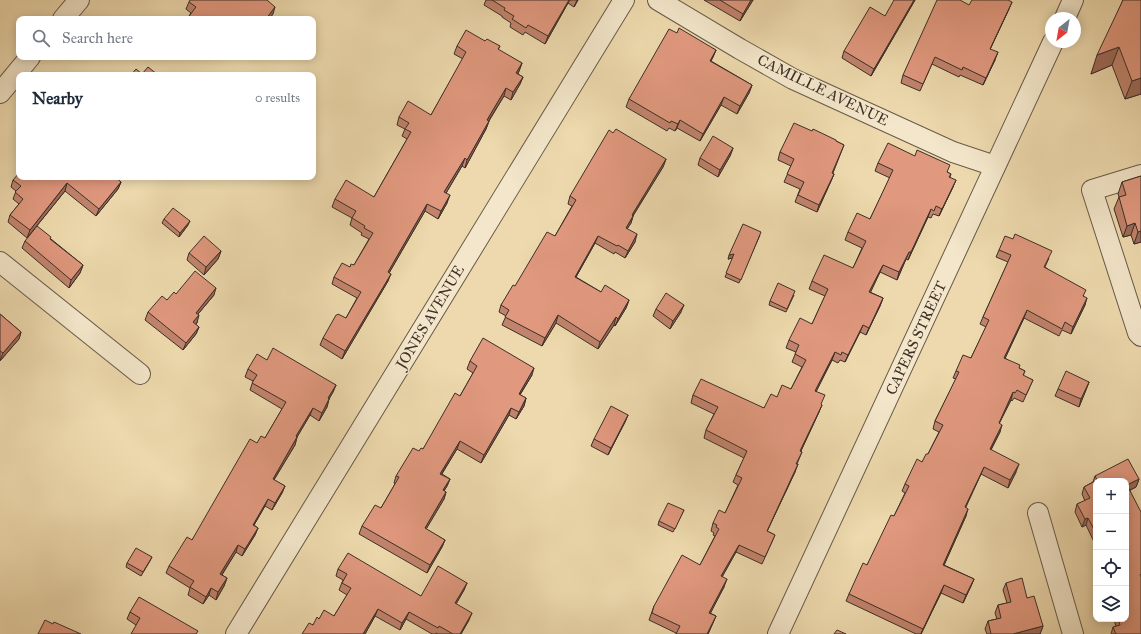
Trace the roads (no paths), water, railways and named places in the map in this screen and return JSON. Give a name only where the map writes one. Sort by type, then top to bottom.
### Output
[{"type":"street","points":[[65,16],[79,0]]},
{"type":"street","name":"JONES AVENUE","points":[[236,634],[624,0]]},
{"type":"street","name":"CAMILLE AVENUE","points":[[658,0],[793,79],[953,152],[995,166]]},
{"type":"street","points":[[1068,12],[1073,0]]},
{"type":"street","name":"CAPERS STREET","points":[[778,634],[1050,48]]},
{"type":"street","points":[[18,72],[28,60]]},
{"type":"street","points":[[0,93],[16,74]]},
{"type":"street","points":[[1141,176],[1092,190],[1138,333],[1141,336]]},
{"type":"street","points":[[0,262],[140,374]]},
{"type":"street","points":[[1038,513],[1073,634]]}]
